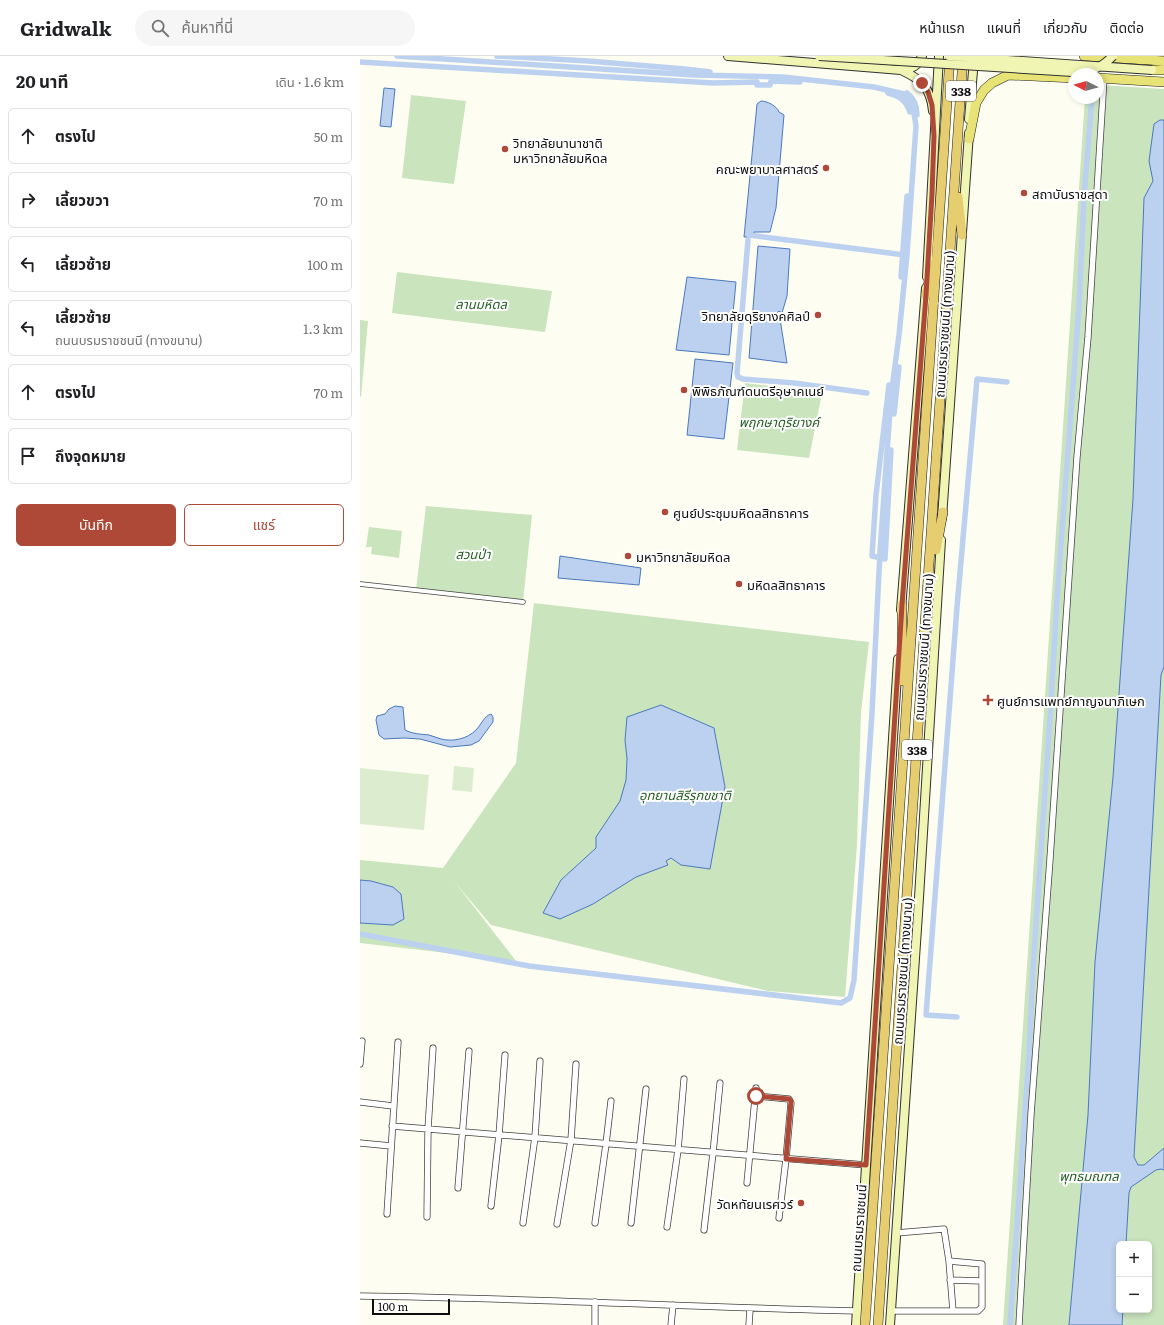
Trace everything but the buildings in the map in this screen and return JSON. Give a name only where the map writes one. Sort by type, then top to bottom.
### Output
[{"type":"highway","name":"ถนนบรมราชชนนี","points":[[865,1325],[950,56]]},
{"type":"highway","name":"ถนนบรมราชชนนี","points":[[878,1325],[963,56]]},
{"type":"highway","points":[[956,174],[962,235]]},
{"type":"highway","points":[[926,295],[939,235]]},
{"type":"highway","points":[[926,619],[943,512]]},
{"type":"highway","points":[[902,605],[903,750]]},
{"type":"main road","points":[[728,56],[901,70],[914,67],[918,64],[922,56]]},
{"type":"main road","points":[[819,56],[1085,72],[1096,69],[1106,63],[1113,56]]},
{"type":"main road","points":[[934,136],[939,56]]},
{"type":"main road","points":[[950,56],[1157,64]]},
{"type":"main road","name":"ถนนบรมราชชนนี (ทางขนาน)","points":[[890,1325],[974,56]]},
{"type":"main road","points":[[987,56],[996,72],[1008,75],[1068,78]]},
{"type":"main road","points":[[1084,56],[1157,64],[1164,70]]},
{"type":"main road","points":[[901,70],[918,79],[928,92],[932,105],[934,136]]},
{"type":"main road","points":[[969,139],[978,99],[984,90],[992,83],[1008,75]]},
{"type":"main road","points":[[1104,78],[1164,82]]},
{"type":"main road","name":"ถนนบรมราชชนนี (ทางขนาน)","points":[[856,1325],[902,605],[926,295],[934,136]]},
{"type":"street","points":[[1019,1325],[1031,1114],[1077,457],[1088,337],[1100,104]]},
{"type":"street","points":[[360,584],[523,602]]},
{"type":"street","points":[[360,1064],[362,1041]]},
{"type":"street","points":[[387,1214],[398,1042]]},
{"type":"street","points":[[427,1217],[428,1129],[433,1048]]},
{"type":"street","points":[[458,1188],[469,1051]]},
{"type":"street","points":[[491,1206],[499,1135],[504,1054]]},
{"type":"street","points":[[522,1223],[535,1137],[540,1061]]},
{"type":"street","points":[[557,1224],[571,1140],[576,1064]]},
{"type":"street","points":[[667,1227],[678,1150],[684,1079]]},
{"type":"street","points":[[704,1230],[720,1083]]},
{"type":"street","points":[[747,1182],[756,1088]]},
{"type":"street","points":[[631,1223],[646,1089]]},
{"type":"street","points":[[756,1096],[789,1099],[791,1101],[779,1218]]},
{"type":"street","points":[[595,1223],[611,1101]]},
{"type":"street","points":[[360,1102],[393,1106]]},
{"type":"street","points":[[392,1126],[866,1165]]},
{"type":"street","points":[[360,1143],[391,1146]]},
{"type":"street","points":[[896,1232],[944,1229],[953,1311]]},
{"type":"street","points":[[891,1311],[953,1311],[980,1309],[982,1306],[982,1264],[948,1261]]},
{"type":"street","points":[[950,1280],[982,1281]]},
{"type":"street","points":[[360,1296],[462,1297],[857,1311]]},
{"type":"street","points":[[595,1302],[595,1325]]},
{"type":"street","points":[[671,1325],[673,1305]]},
{"type":"street","points":[[749,1325],[750,1308]]},
{"type":"green space","name":"พุทธมณฑล","points":[[1104,85],[1164,89],[1164,1325],[1003,1325],[1085,104],[1104,104]]},
{"type":"green space","points":[[411,95],[466,101],[454,184],[402,178]]},
{"type":"green space","name":"ลานมหิดล","points":[[397,272],[552,291],[545,332],[392,313]]},
{"type":"green space","points":[[360,320],[368,321],[361,397],[360,396]]},
{"type":"green space","name":"พฤกษาดุริยางค์","points":[[745,383],[822,393],[809,458],[737,450]]},
{"type":"green space","name":"สวนป่า","points":[[426,506],[532,515],[523,602],[416,590]]},
{"type":"green space","points":[[369,527],[402,531],[399,558],[371,554],[372,547],[366,547]]},
{"type":"green space","name":"อุทยานสิรีรุกขชาติ","points":[[534,603],[869,642],[861,712],[857,845],[845,997],[768,991],[491,925],[454,881],[516,961],[360,943],[360,860],[443,868],[516,763]]},
{"type":"green space","points":[[454,766],[474,768],[472,792],[452,790]]},
{"type":"green space","points":[[360,768],[429,775],[424,830],[360,824]]},
{"type":"water","points":[[384,88],[395,89],[391,127],[380,126]]},
{"type":"water","points":[[761,101],[772,104],[784,115],[776,208],[770,232],[754,232],[753,237],[744,237],[757,104]]},
{"type":"water","points":[[1160,120],[1164,120],[1164,667],[1161,675],[1134,1157],[1138,1165],[1144,1165],[1164,1148],[1164,1170],[1156,1170],[1131,1187],[1129,1193],[1126,1241],[1116,1241],[1116,1313],[1123,1313],[1122,1325],[1069,1325],[1088,1115],[1095,962],[1113,777],[1133,499],[1144,198],[1153,181],[1149,161],[1154,124]]},
{"type":"water","points":[[758,246],[790,249],[787,296],[782,313],[779,311],[775,315],[776,319],[780,319],[787,363],[749,358]]},
{"type":"water","points":[[687,277],[736,282],[729,355],[676,350]]},
{"type":"water","points":[[695,359],[733,363],[724,439],[687,435]]},
{"type":"water","points":[[560,556],[641,568],[639,585],[558,578]]},
{"type":"water","points":[[661,705],[714,728],[725,787],[710,869],[681,865],[671,858],[666,861],[668,865],[636,877],[593,904],[560,919],[543,913],[561,880],[596,848],[596,837],[620,801],[626,780],[627,759],[625,740],[627,717]]},
{"type":"water","points":[[395,706],[403,707],[405,730],[446,740],[455,740],[468,736],[476,730],[486,717],[491,714],[493,717],[493,722],[479,741],[471,745],[450,747],[420,739],[384,739],[379,735],[376,720],[377,716],[385,714],[389,709]]},
{"type":"water","points":[[360,880],[371,881],[393,887],[401,894],[404,919],[393,925],[360,923]]},
{"type":"waterway","points":[[360,934],[529,966],[841,1003],[850,998],[854,980],[891,396],[907,255],[916,126],[914,113],[910,102],[904,94],[874,87],[783,77],[694,75],[397,56]]},
{"type":"waterway","points":[[497,56],[588,61],[710,72]]},
{"type":"waterway","points":[[360,62],[713,83],[757,82],[757,85],[770,85],[771,81],[800,82]]},
{"type":"waterway","points":[[888,93],[902,100],[907,105],[910,112]]},
{"type":"waterway","points":[[907,93],[915,103],[917,115]]},
{"type":"waterway","points":[[1010,1325],[1029,1054],[1033,968],[1058,584],[1079,306],[1084,197],[1092,104]]},
{"type":"waterway","points":[[901,277],[907,196]]},
{"type":"waterway","points":[[749,235],[905,255]]},
{"type":"waterway","points":[[748,240],[737,373],[738,377],[743,379],[794,383],[867,393]]},
{"type":"waterway","points":[[894,414],[899,367]]},
{"type":"waterway","points":[[957,1017],[926,1015],[957,607],[977,379],[1007,382]]},
{"type":"waterway","points":[[889,385],[876,495],[872,556],[885,559],[891,450]]},
{"type":"place","name":"วิทยาลัยนานาชาติ มหาวิทยาลัยมหิดล","points":[[505,149]]},
{"type":"place","name":"คณะพยาบาลศาสตร์","points":[[826,168]]},
{"type":"place","name":"สถาบันราชสุดา","points":[[1024,193]]},
{"type":"place","name":"วิทยาลัยดุริยางคศิลป์","points":[[818,315]]},
{"type":"place","name":"พิพิธภัณฑ์ดนตรีอุษาคเนย์","points":[[684,390]]},
{"type":"place","name":"ศูนย์ประชุมมหิดลสิทธาคาร","points":[[665,512]]},
{"type":"place","name":"มหาวิทยาลัยมหิดล","points":[[628,556]]},
{"type":"place","name":"มหิดลสิทธาคาร","points":[[739,584]]},
{"type":"place","name":"ศูนย์การแพทย์กาญจนาภิเษก","points":[[988,700]]},
{"type":"place","name":"วัดหทัยนเรศวร์","points":[[801,1203]]},
{"type":"route","points":[[756,1096],[789,1099],[791,1101],[786,1159],[866,1165],[902,605],[926,295],[932,194],[934,136],[932,105],[931,98],[922,83]]}]
